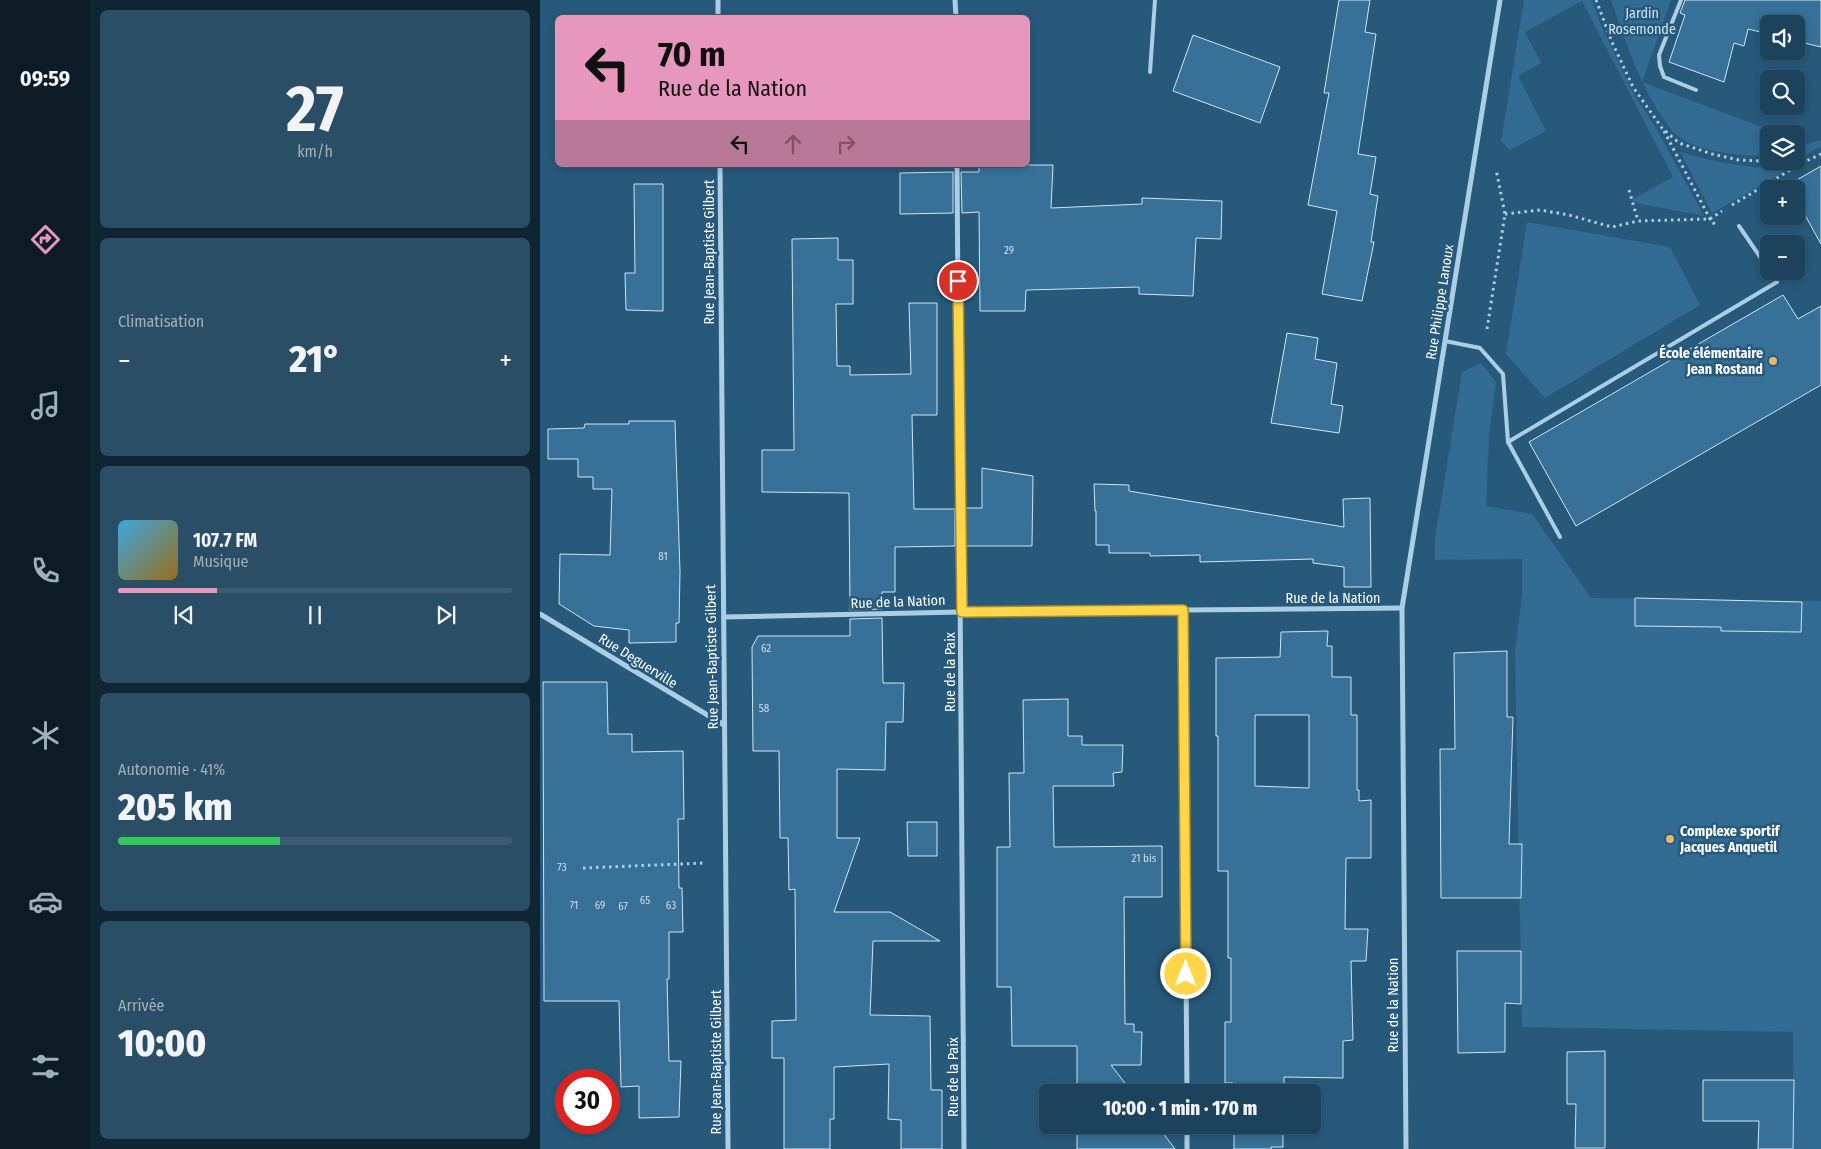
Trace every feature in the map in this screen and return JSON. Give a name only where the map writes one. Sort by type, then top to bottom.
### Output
[{"type":"street","points":[[718,0],[718,15]]},
{"type":"street","points":[[956,0],[956,15]]},
{"type":"street","name":"Rue Philippe Lanoux","points":[[1402,608],[1500,0]]},
{"type":"street","name":"Rue Jean-Baptiste Gilbert","points":[[720,167],[728,1149]]},
{"type":"street","name":"Rue de la Paix","points":[[957,167],[962,612],[964,1149]]},
{"type":"street","name":"Rue de la Nation","points":[[724,617],[962,612],[1402,608],[1406,1149]]},
{"type":"street","points":[[1183,610],[1187,1084]]},
{"type":"street","name":"Rue Deguerville","points":[[540,614],[724,725]]},
{"type":"street","points":[[1187,1134],[1187,1149]]},
{"type":"lane","points":[[1150,72],[1155,0]]},
{"type":"lane","points":[[1680,0],[1659,55],[1660,66],[1664,76],[1696,90]]},
{"type":"lane","points":[[1739,226],[1760,258]]},
{"type":"lane","points":[[1508,442],[1777,282],[1776,280]]},
{"type":"lane","points":[[1445,341],[1480,348],[1503,374],[1508,442],[1560,537]]},
{"type":"path","points":[[1596,0],[1612,42],[1633,87],[1662,128],[1713,224],[1739,226]]},
{"type":"path","points":[[1662,128],[1679,143],[1712,154],[1739,160],[1760,161]]},
{"type":"path","points":[[1805,162],[1821,154]]},
{"type":"path","points":[[1480,348],[1489,323],[1505,214],[1496,169]]},
{"type":"path","points":[[1505,214],[1540,210],[1569,215],[1612,227],[1638,221],[1710,219],[1790,170]]},
{"type":"path","points":[[1629,190],[1638,221]]},
{"type":"path","points":[[583,868],[726,862]]},
{"type":"green space","points":[[1524,0],[1592,0],[1601,25],[1632,91],[1656,128],[1704,216],[1641,204],[1631,200],[1673,177],[1582,1],[1525,32],[1541,63],[1518,76],[1546,131],[1510,150],[1501,141]]},
{"type":"green space","name":"Jardin Rosemonde","points":[[1611,0],[1671,0],[1642,81],[1628,47]]},
{"type":"green space","points":[[1643,82],[1760,126],[1760,156],[1719,152],[1683,140],[1674,133]]},
{"type":"green space","points":[[1821,140],[1821,146],[1805,155],[1805,143]]},
{"type":"green space","points":[[1680,152],[1730,164],[1760,167],[1760,170],[1781,170],[1783,173],[1771,180],[1760,180],[1760,186],[1712,213]]},
{"type":"green space","points":[[1527,222],[1670,247],[1700,305],[1545,398],[1506,354]]},
{"type":"green space","name":"Complexe sportif Jacques Anquetil","points":[[1481,363],[1496,382],[1489,434],[1486,506],[1532,514],[1591,598],[1821,601],[1821,1149],[1794,1149],[1793,1032],[1522,1027],[1515,651],[1522,596],[1522,559],[1435,560],[1435,538],[1462,372]]},
{"type":"building","points":[[1339,0],[1370,0],[1365,32],[1376,34],[1358,154],[1376,157],[1370,194],[1378,196],[1371,242],[1374,242],[1362,301],[1322,294],[1337,211],[1308,205],[1329,93],[1324,93]]},
{"type":"building","points":[[1685,0],[1821,0],[1821,47],[1805,43],[1805,15],[1760,15],[1760,32],[1748,29],[1744,46],[1734,43],[1724,82],[1669,62],[1685,15],[1680,13]]},
{"type":"building","points":[[1193,35],[1280,67],[1260,123],[1173,91]]},
{"type":"building","points":[[1053,165],[1051,208],[1142,204],[1142,198],[1222,201],[1221,239],[1196,238],[1193,296],[1139,294],[1139,287],[1026,290],[1025,311],[980,311],[979,212],[962,213],[961,172],[979,172],[979,167]]},
{"type":"building","points":[[1821,166],[1821,244],[1805,215],[1805,180],[1797,180]]},
{"type":"building","points":[[953,172],[953,213],[900,214],[900,173]]},
{"type":"building","points":[[634,184],[663,184],[663,311],[626,310],[625,273],[635,273]]},
{"type":"building","points":[[838,238],[838,260],[853,260],[853,304],[836,304],[837,366],[850,366],[850,375],[911,374],[909,303],[937,303],[937,415],[912,415],[914,509],[955,509],[955,546],[895,547],[895,592],[882,592],[882,609],[850,610],[849,493],[762,492],[762,450],[794,450],[792,239]]},
{"type":"building","points":[[1783,295],[1798,319],[1821,306],[1821,385],[1576,526],[1529,442]]},
{"type":"building","points":[[1287,333],[1318,338],[1315,359],[1337,363],[1331,404],[1343,406],[1339,433],[1271,423]]},
{"type":"building","points":[[629,421],[675,421],[680,572],[679,623],[676,623],[676,642],[629,643],[629,630],[594,626],[559,604],[560,554],[610,555],[612,489],[593,489],[593,477],[578,477],[578,459],[548,459],[548,429],[584,428],[585,424],[629,424]]},
{"type":"building","points":[[982,468],[1033,476],[1032,546],[964,546],[964,508],[982,508]]},
{"type":"building","points":[[1094,484],[1129,485],[1129,491],[1344,527],[1343,499],[1370,498],[1371,587],[1344,587],[1344,567],[1313,563],[1313,559],[1200,562],[1200,555],[1150,556],[1150,553],[1109,553],[1109,545],[1096,545]]},
{"type":"building","points":[[1635,598],[1802,602],[1801,632],[1721,631],[1721,627],[1635,626]]},
{"type":"building","points":[[882,618],[883,683],[904,683],[903,722],[886,722],[885,770],[837,769],[837,838],[860,838],[834,912],[890,912],[940,941],[873,941],[870,1015],[930,1016],[931,1090],[942,1090],[942,1149],[901,1149],[901,1120],[888,1119],[889,1064],[834,1067],[834,1119],[830,1119],[830,1149],[784,1149],[784,1058],[772,1058],[772,1021],[796,1020],[795,889],[789,890],[788,838],[780,838],[779,751],[753,751],[752,647],[758,636],[850,636],[850,619]]},
{"type":"building","points":[[1328,631],[1327,646],[1332,646],[1332,677],[1351,677],[1351,715],[1357,715],[1357,790],[1359,790],[1359,801],[1371,800],[1371,858],[1346,858],[1345,929],[1368,929],[1366,961],[1351,961],[1353,1040],[1343,1041],[1343,1078],[1284,1077],[1284,1084],[1233,1084],[1225,1083],[1225,1022],[1231,1022],[1231,958],[1228,958],[1228,871],[1218,871],[1216,658],[1280,657],[1281,632]],"holes":[[[1255,715],[1309,715],[1309,788],[1255,786]]]},
{"type":"building","points":[[1507,651],[1507,717],[1513,717],[1509,844],[1522,844],[1521,898],[1441,898],[1440,749],[1455,749],[1454,653]]},
{"type":"building","points":[[543,682],[607,682],[608,734],[632,734],[632,752],[683,751],[684,819],[678,819],[679,888],[682,888],[683,932],[669,932],[669,979],[667,979],[669,1061],[681,1061],[679,1117],[639,1118],[639,1086],[621,1087],[619,1001],[544,1001]]},
{"type":"building","points":[[1068,699],[1068,736],[1082,736],[1082,745],[1123,745],[1122,772],[1113,773],[1114,786],[1053,786],[1054,847],[1162,846],[1162,897],[1124,897],[1125,1024],[1134,1024],[1134,1032],[1142,1032],[1141,1065],[1111,1065],[1126,1084],[1077,1084],[1077,1046],[1012,1046],[1011,987],[997,987],[997,847],[1010,847],[1009,773],[1024,773],[1023,700]]},
{"type":"building","points":[[907,822],[937,822],[937,856],[908,856]]},
{"type":"building","points":[[1457,951],[1521,951],[1521,1004],[1505,1003],[1505,1052],[1458,1053]]},
{"type":"building","points":[[1605,1051],[1605,1148],[1575,1148],[1576,1104],[1567,1104],[1567,1052]]},
{"type":"building","points":[[1703,1080],[1794,1080],[1793,1149],[1758,1149],[1759,1121],[1703,1121]]},
{"type":"building","points":[[1077,1134],[1164,1134],[1175,1149],[1077,1149]]},
{"type":"building","points":[[1234,1134],[1283,1134],[1283,1147],[1271,1147],[1271,1149],[1234,1149]]},
{"type":"place","name":"École élémentaire Jean Rostand","points":[[1773,361]]},
{"type":"place","name":"Complexe sportif Jacques Anquetil","points":[[1670,839]]},
{"type":"route","points":[[958,281],[962,612],[1183,610],[1186,974]]}]
